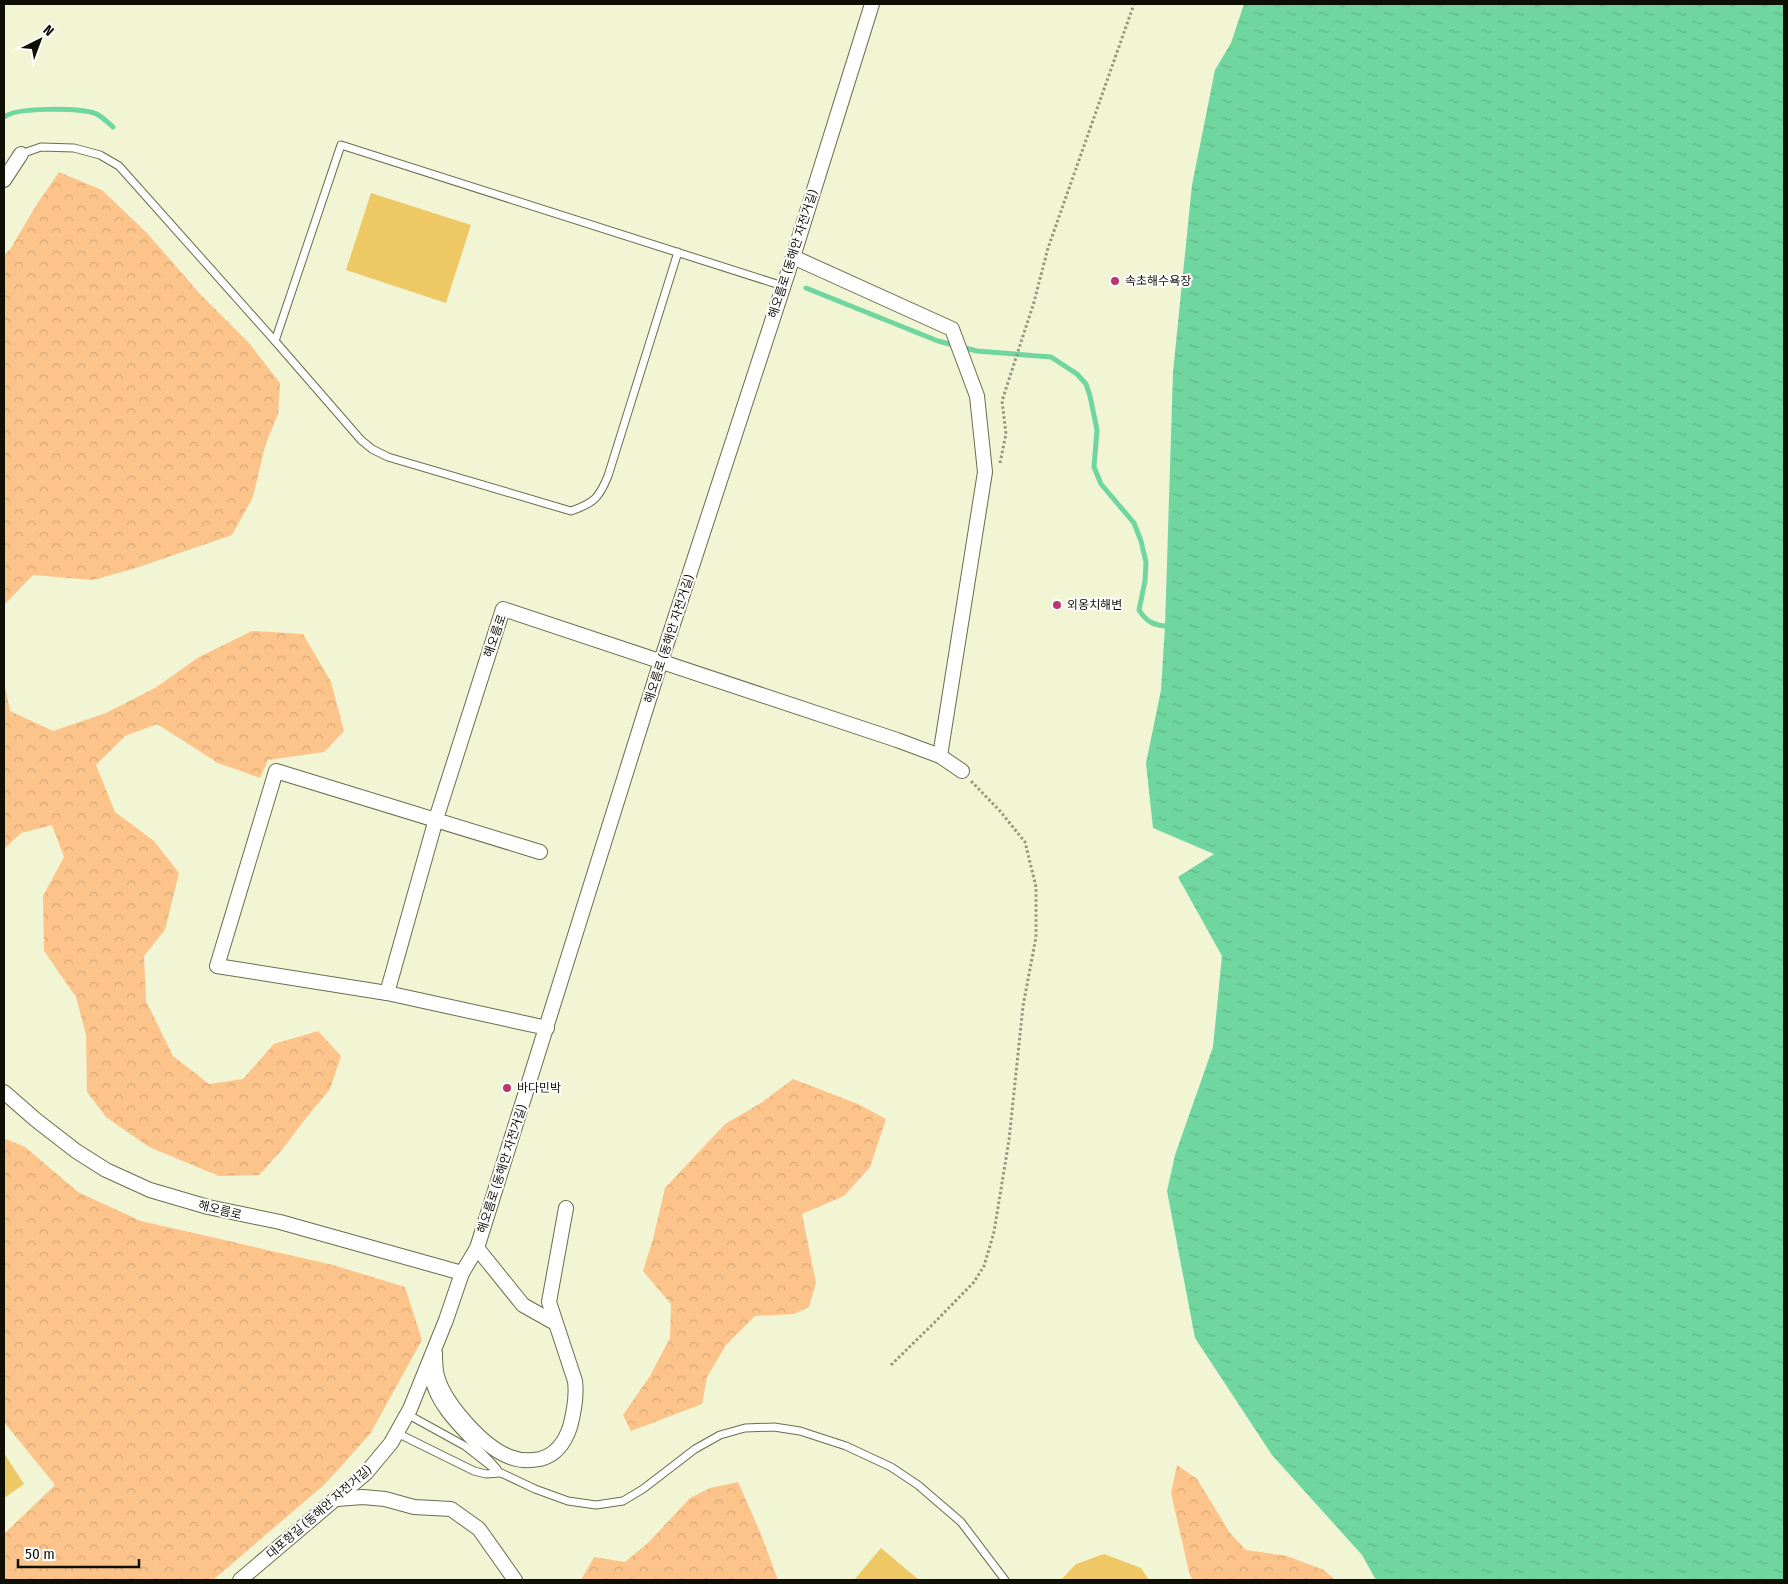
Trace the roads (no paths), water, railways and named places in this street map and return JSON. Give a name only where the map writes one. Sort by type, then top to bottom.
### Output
[{"type":"street","name":"해오름로 (동해안 자전거길)","points":[[462,1273],[477,1248],[872,4]]},
{"type":"street","points":[[4,180],[21,154]]},
{"type":"street","points":[[792,257],[952,329],[977,396],[985,472],[940,756]]},
{"type":"street","name":"해오름로","points":[[436,819],[503,609],[662,661]]},
{"type":"street","points":[[662,661],[940,756],[962,772]]},
{"type":"street","points":[[540,852],[276,771],[217,966],[387,993],[547,1028]]},
{"type":"street","points":[[387,993],[436,819]]},
{"type":"street","name":"해오름로","points":[[4,1092],[76,1151],[106,1170],[135,1184],[208,1207],[280,1222],[462,1273]]},
{"type":"street","points":[[435,1347],[437,1376],[444,1392],[466,1422],[498,1451],[522,1460],[545,1458],[562,1444],[572,1418],[576,1391],[575,1381],[549,1302],[566,1208]]},
{"type":"street","points":[[477,1248],[523,1305],[555,1323]]},
{"type":"street","name":"대포항길 (동해안 자전거길)","points":[[240,1580],[366,1473],[392,1443],[429,1363],[462,1273]]},
{"type":"street","points":[[337,1499],[363,1497],[385,1499],[414,1507],[451,1509],[478,1529],[515,1580]]},
{"type":"lane","points":[[275,341],[341,145],[783,286]]},
{"type":"lane","points":[[21,154],[41,147],[74,148],[100,154],[119,166],[361,440],[372,449],[388,457],[571,511],[595,501],[601,494],[678,252]]},
{"type":"lane","points":[[429,1363],[429,1381],[439,1404],[456,1425],[503,1474]]},
{"type":"lane","points":[[407,1414],[464,1446],[503,1474],[535,1489],[568,1501],[596,1504],[623,1501],[643,1489],[695,1449],[720,1435],[745,1428],[774,1427],[800,1431],[846,1446],[891,1467],[918,1485],[962,1522],[1005,1580]]},
{"type":"lane","points":[[397,1433],[474,1471],[486,1474],[503,1474]]},
{"type":"water","points":[[1244,4],[1784,4],[1784,1580],[1376,1580],[1362,1555],[1272,1455],[1195,1338],[1167,1191],[1175,1155],[1213,1047],[1222,956],[1178,877],[1214,854],[1153,828],[1146,763],[1161,690],[1165,626],[1173,372],[1192,185],[1215,70],[1231,43]]},
{"type":"waterway","points":[[4,117],[21,111],[34,110],[86,111],[97,114],[113,127]]},
{"type":"waterway","points":[[806,288],[938,341],[977,351],[1051,357],[1077,374],[1086,384],[1097,430],[1094,467],[1101,484],[1134,523],[1141,541],[1146,562],[1145,581],[1139,610],[1150,622],[1165,626]]},
{"type":"place","name":"속초해수욕장","points":[[1115,281]]},
{"type":"place","name":"외옹치해변","points":[[1057,605]]},
{"type":"place","name":"바다민박","points":[[507,1088]]}]
